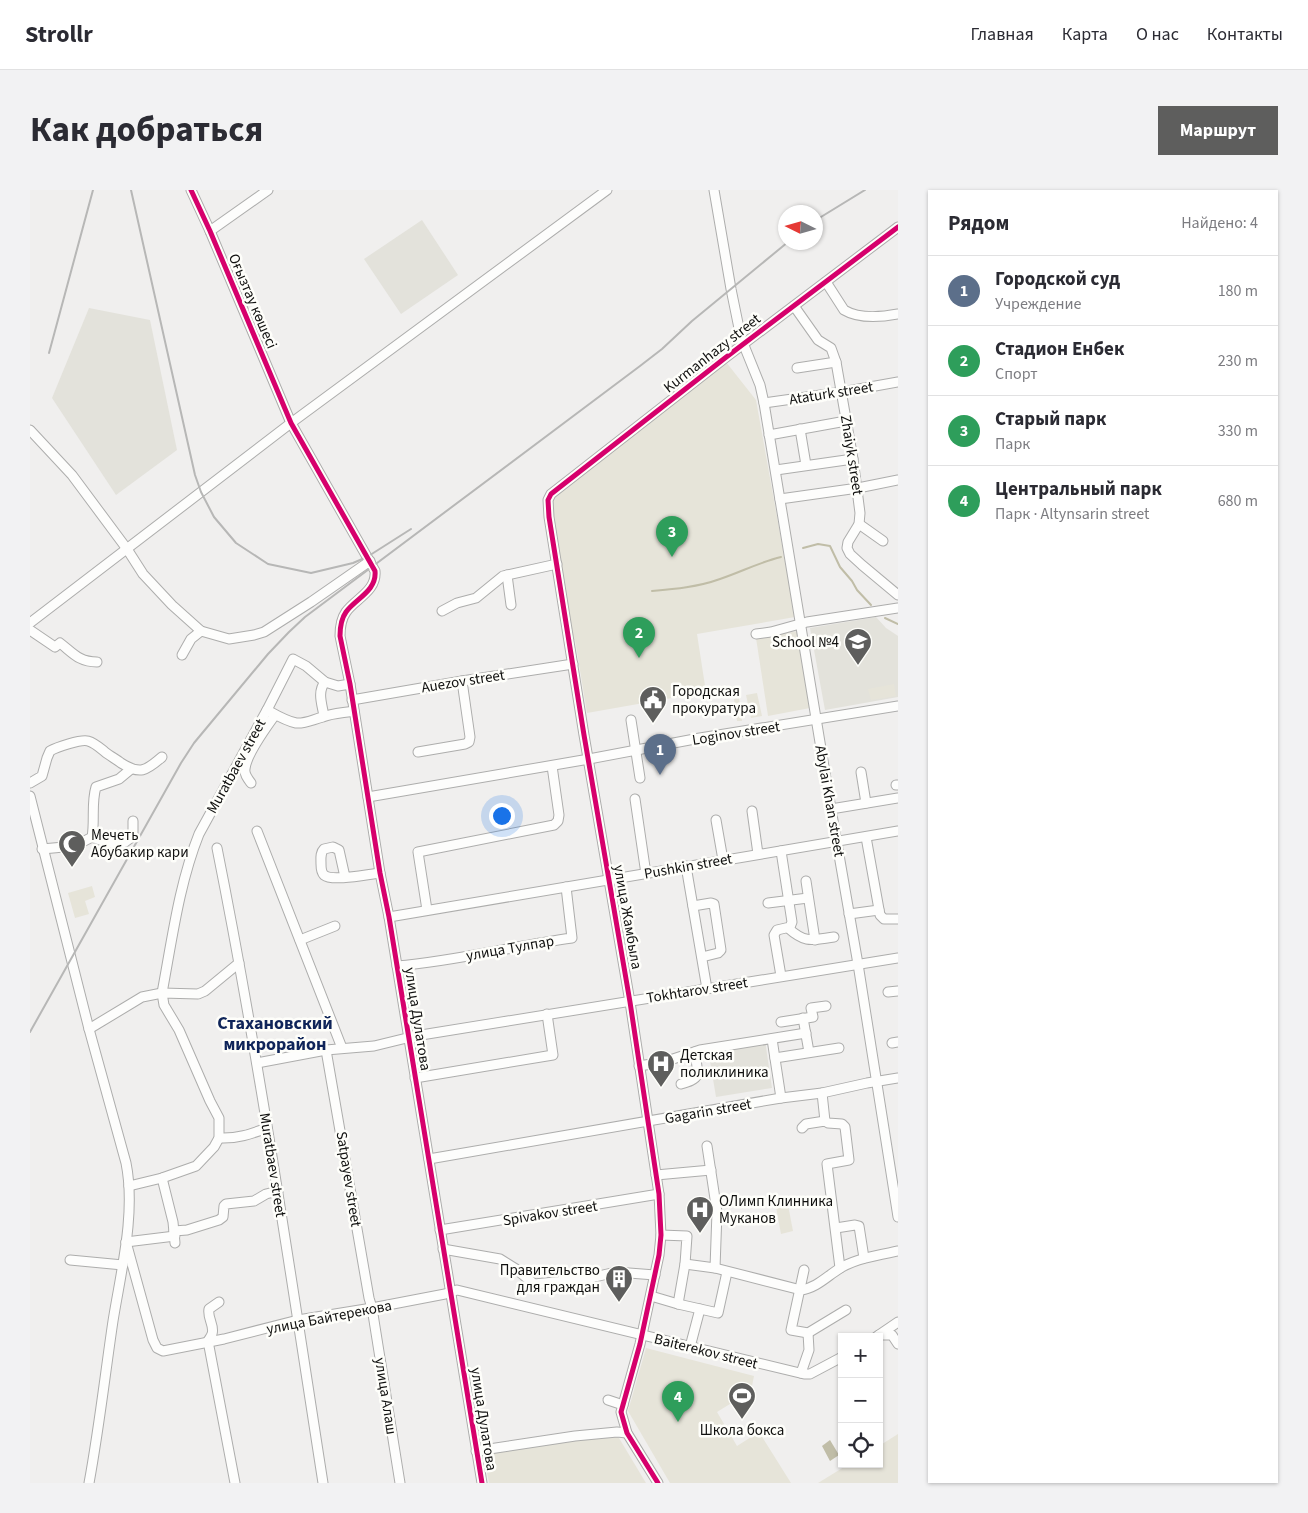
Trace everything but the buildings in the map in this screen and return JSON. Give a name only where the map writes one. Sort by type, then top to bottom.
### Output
[{"type":"street","name":"Оғызтау көшесі","points":[[191,190],[291,423],[375,571]]},
{"type":"street","points":[[210,231],[268,190]]},
{"type":"street","points":[[30,623],[291,423],[607,190]]},
{"type":"street","name":"Abylai Khan street","points":[[714,190],[730,289],[743,345],[760,385],[764,403],[876,1082],[895,1179],[898,1217]]},
{"type":"street","name":"Kurmanhazy street","points":[[548,504],[551,494],[898,227]]},
{"type":"street","points":[[826,282],[844,310],[849,313],[870,316],[898,314]]},
{"type":"street","name":"Zhaiyk street","points":[[794,306],[818,340],[831,348],[836,362],[858,488],[859,524],[848,542],[847,548],[850,554],[898,595]]},
{"type":"street","points":[[797,368],[836,362]]},
{"type":"street","name":"Ataturk street","points":[[764,403],[898,382]]},
{"type":"street","points":[[769,435],[846,420]]},
{"type":"street","points":[[800,429],[806,465]]},
{"type":"street","points":[[30,430],[72,476],[127,549],[143,574],[172,606],[201,631],[229,639],[264,632],[370,561]]},
{"type":"street","points":[[776,470],[853,459]]},
{"type":"street","points":[[780,499],[858,488],[898,480]]},
{"type":"street","name":"улица Жамбыла","points":[[548,504],[584,735],[630,1002],[659,1194],[661,1235],[655,1275],[642,1335],[622,1405]]},
{"type":"street","points":[[859,524],[883,541]]},
{"type":"street","points":[[442,611],[457,603],[476,598],[495,582],[507,575],[557,564]]},
{"type":"street","name":"улица Дулатова","points":[[375,571],[375,579],[370,589],[347,611],[340,628],[340,636],[350,684],[482,1483]]},
{"type":"street","points":[[507,575],[511,605]]},
{"type":"street","points":[[756,634],[801,624],[898,608]]},
{"type":"street","points":[[30,630],[55,647],[60,643],[76,657],[97,662]]},
{"type":"street","points":[[182,655],[192,639],[201,631]]},
{"type":"street","name":"Muratbaev street","points":[[162,993],[191,853],[199,834],[271,713],[293,660],[306,666],[325,682]]},
{"type":"street","name":"Auezov street","points":[[352,700],[573,664]]},
{"type":"street","points":[[418,752],[469,742],[470,737],[462,681]]},
{"type":"street","points":[[324,716],[320,689],[325,682],[338,686],[350,684]]},
{"type":"street","name":"Loginov street","points":[[368,797],[552,766],[700,738],[898,706]]},
{"type":"street","points":[[251,783],[244,769],[271,713],[300,723],[324,716],[354,711]]},
{"type":"street","points":[[631,720],[640,778]]},
{"type":"street","points":[[30,783],[42,776],[50,751],[86,740],[130,769],[138,771],[146,770],[162,757]]},
{"type":"street","points":[[427,910],[418,852],[554,825],[558,821],[559,815],[552,766]]},
{"type":"street","points":[[92,838],[96,787],[119,778],[130,769]]},
{"type":"street","points":[[861,772],[866,803]]},
{"type":"street","points":[[30,796],[89,1029],[126,1163],[129,1186],[123,1265],[90,1483]]},
{"type":"street","points":[[831,809],[898,798]]},
{"type":"street","points":[[635,799],[646,874]]},
{"type":"street","points":[[752,811],[758,854]]},
{"type":"street","points":[[716,820],[723,860]]},
{"type":"street","points":[[42,849],[75,846],[92,838],[118,845],[133,835],[133,821]]},
{"type":"street","points":[[257,831],[342,1048],[257,1063]]},
{"type":"street","name":"Pushkin street","points":[[389,917],[898,831]]},
{"type":"street","points":[[866,837],[880,915],[884,919],[898,919]]},
{"type":"street","name":"Muratbaev street","points":[[217,848],[257,1063],[323,1483]]},
{"type":"street","points":[[781,851],[792,922],[792,925],[788,928],[777,930],[774,935],[781,976]]},
{"type":"street","points":[[686,866],[707,989]]},
{"type":"street","points":[[345,877],[380,873]]},
{"type":"street","points":[[806,881],[815,940]]},
{"type":"street","name":"улица Тулпар","points":[[397,966],[451,959],[572,938],[566,886]]},
{"type":"street","points":[[768,903],[808,898]]},
{"type":"street","points":[[693,906],[714,904],[721,950],[718,953],[702,957]]},
{"type":"street","points":[[849,914],[879,910]]},
{"type":"street","points":[[300,940],[335,926]]},
{"type":"street","points":[[788,928],[805,940],[834,937]]},
{"type":"street","name":"Tokhtarov street","points":[[342,1048],[374,1046],[408,1038],[547,1014],[898,958]]},
{"type":"street","points":[[89,1029],[142,997],[162,993],[198,994],[205,991],[239,963]]},
{"type":"street","points":[[129,1186],[162,1178],[196,1166],[217,1144],[219,1138],[219,1118],[179,1030],[164,1005],[162,993]]},
{"type":"street","points":[[780,1022],[812,1017],[811,1008],[826,1006]]},
{"type":"street","points":[[415,1078],[553,1055],[547,1014]]},
{"type":"street","points":[[803,1018],[809,1052]]},
{"type":"street","points":[[639,1066],[664,1062],[695,1052],[806,1033]]},
{"type":"street","points":[[772,1039],[781,1098]]},
{"type":"street","points":[[775,1058],[839,1048]]},
{"type":"street","name":"Satpayev street","points":[[326,1050],[372,1308]]},
{"type":"street","points":[[681,1084],[698,1074],[695,1052]]},
{"type":"street","name":"Gagarin street","points":[[429,1159],[781,1098],[822,1093],[898,1078]]},
{"type":"street","points":[[822,1093],[825,1121]]},
{"type":"street","points":[[802,1128],[806,1124],[825,1121],[828,1124],[844,1125],[849,1160],[827,1164],[840,1268]]},
{"type":"street","points":[[219,1138],[242,1136],[267,1128]]},
{"type":"street","points":[[707,1146],[718,1218],[715,1268]]},
{"type":"street","points":[[656,1175],[711,1170]]},
{"type":"street","points":[[162,1178],[175,1237]]},
{"type":"street","points":[[126,1242],[175,1237],[186,1230],[219,1220],[223,1217],[226,1204],[254,1201],[266,1194],[278,1191]]},
{"type":"street","name":"Spivakov street","points":[[440,1230],[659,1194]]},
{"type":"street","points":[[836,1228],[859,1226],[864,1258]]},
{"type":"street","points":[[661,1235],[687,1236],[685,1264],[678,1304]]},
{"type":"street","name":"улица Байтерекова","points":[[126,1242],[152,1340],[157,1348],[166,1352],[184,1346],[233,1337],[298,1320],[372,1308],[444,1294],[450,1291]]},
{"type":"street","points":[[443,1249],[500,1259],[516,1269],[531,1283],[536,1284],[586,1279],[616,1272],[655,1275]]},
{"type":"street","points":[[685,1264],[715,1268],[801,1290],[822,1281],[840,1268],[864,1258],[898,1251]]},
{"type":"street","points":[[70,1260],[123,1265]]},
{"type":"street","points":[[804,1270],[791,1330],[808,1333],[846,1310]]},
{"type":"street","points":[[651,1296],[678,1304],[718,1312],[727,1272]]},
{"type":"street","name":"Baiterekov street","points":[[450,1291],[457,1290],[807,1376]]},
{"type":"street","points":[[220,1302],[209,1309],[208,1316],[213,1328],[208,1341],[235,1483]]},
{"type":"street","name":"улица Алаш","points":[[372,1308],[400,1483]]},
{"type":"street","points":[[690,1347],[700,1309]]},
{"type":"street","points":[[882,1333],[898,1322]]},
{"type":"street","points":[[807,1376],[808,1333]]},
{"type":"street","points":[[883,1336],[892,1336],[898,1344]]},
{"type":"street","points":[[807,1376],[838,1359]]},
{"type":"street","points":[[608,1400],[622,1405],[621,1412],[627,1433],[658,1483]]},
{"type":"street","points":[[476,1451],[575,1436],[617,1432],[627,1433]]},
{"type":"shaded area","points":[[422,220],[458,275],[401,314],[364,259]]},
{"type":"shaded area","points":[[89,308],[150,320],[177,450],[116,495],[52,398]]},
{"type":"shaded area","points":[[726,362],[756,400],[795,617],[697,634],[706,692],[587,713],[575,640],[571,641],[550,498]]},
{"type":"shaded area","name":"School №4","points":[[876,617],[886,628],[898,636],[898,697],[825,710],[810,628]]},
{"type":"shaded area","points":[[798,631],[810,708],[768,716],[756,638]]},
{"type":"shaded area","points":[[894,684],[896,696],[871,700],[868,689]]},
{"type":"shaded area","points":[[757,693],[762,716],[751,718],[746,695]]},
{"type":"shaded area","points":[[739,698],[742,721],[737,721],[734,699]]},
{"type":"shaded area","points":[[92,886],[95,897],[85,901],[89,914],[75,918],[68,893]]},
{"type":"shaded area","points":[[765,1040],[772,1088],[716,1097],[708,1049]]},
{"type":"shaded area","points":[[788,1205],[793,1231],[781,1234],[776,1207]]},
{"type":"shaded area","points":[[646,1348],[754,1376],[751,1391],[717,1412],[737,1446],[759,1432],[791,1483],[670,1483],[628,1411]]},
{"type":"shaded area","points":[[616,1433],[646,1483],[489,1483],[483,1452]]},
{"type":"shaded area","points":[[898,1434],[898,1483],[818,1483],[842,1468],[883,1468],[883,1443]]},
{"type":"shaded area","points":[[830,1440],[838,1456],[830,1461],[822,1446]]},
{"type":"waterway","points":[[803,548],[818,544],[830,546],[840,567],[871,605]]},
{"type":"waterway","points":[[652,591],[703,584],[781,557]]},
{"type":"waterway","points":[[885,618],[898,624]]},
{"type":"railway","points":[[49,353],[93,190]]},
{"type":"railway","points":[[131,190],[195,475],[201,492],[214,517],[236,543],[268,564],[311,573],[353,563],[367,557],[411,529]]},
{"type":"railway","points":[[823,216],[865,190]]},
{"type":"railway","points":[[30,1032],[181,763],[194,743],[268,654],[289,632],[305,617],[662,349],[692,321],[778,250]]},
{"type":"cycle path","points":[[191,190],[291,423],[375,571],[373,584],[344,615],[340,636],[350,684],[482,1483]]},
{"type":"cycle path","points":[[658,1483],[627,1433],[621,1412],[640,1344],[659,1255],[661,1235],[659,1194],[630,1002],[549,517],[548,500],[551,494],[725,358],[898,227]]},
{"type":"place","name":"Старый парк","points":[[672,557]]},
{"type":"place","name":"Стадион Енбек","points":[[639,658]]},
{"type":"place","name":"School №4","points":[[858,666]]},
{"type":"place","name":"Городская прокуратура","points":[[653,724]]},
{"type":"place","name":"Городской суд","points":[[660,775]]},
{"type":"place","name":"Мечеть Абубакир кари","points":[[72,868]]},
{"type":"place","name":"Детская поликлиника","points":[[661,1088]]},
{"type":"place","name":"ОЛимп Клинника Муканов","points":[[700,1234]]},
{"type":"place","name":"Правительство для граждан","points":[[619,1303]]},
{"type":"place","name":"Школа бокса","points":[[742,1420]]},
{"type":"place","name":"Центральный парк","points":[[678,1422]]},
{"type":"district","name":"Стахановский микрорайон","points":[[275,1033]]}]
